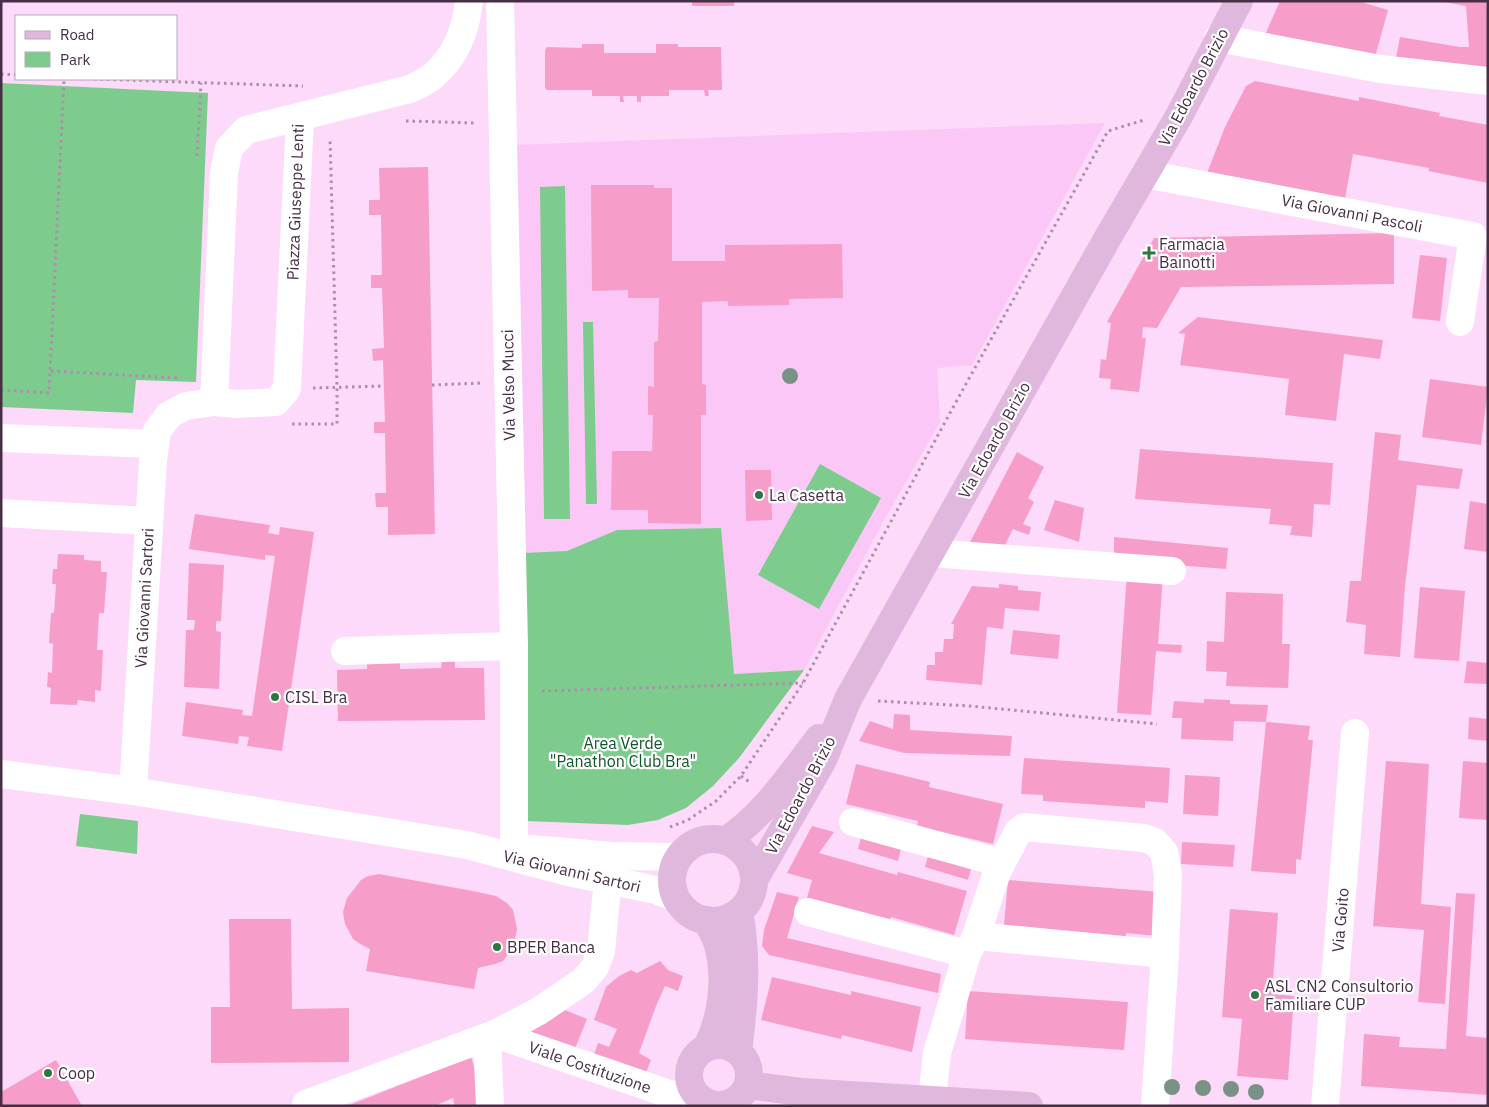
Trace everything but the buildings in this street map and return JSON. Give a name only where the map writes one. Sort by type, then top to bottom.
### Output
[{"type":"main road","name":"Via Edoardo Brizio","points":[[754,880],[822,760],[846,703],[1107,239],[1183,109],[1238,1]]},
{"type":"main road","points":[[725,841],[741,831],[771,798],[846,703]]},
{"type":"main road","points":[[712,839],[725,841],[737,847],[746,856],[752,867],[754,880],[752,892],[747,903],[739,912],[729,917],[718,921],[694,916],[684,909],[676,898],[672,878],[674,867],[679,857],[688,848],[712,839]]},
{"type":"main road","points":[[738,1052],[744,970],[744,936],[739,912]]},
{"type":"main road","points":[[707,920],[718,944],[722,970],[720,1010],[713,1035],[707,1047]]},
{"type":"main road","points":[[723,1099],[748,1066],[738,1052],[723,1045],[707,1047],[699,1052],[690,1067],[723,1099],[801,1092],[1029,1106]]},
{"type":"street","points":[[300,117],[410,89],[434,76],[452,56],[462,36],[467,16],[468,1]]},
{"type":"street","name":"Via Velso Mucci","points":[[500,1],[514,646],[514,848]]},
{"type":"street","points":[[1218,38],[1380,68],[1488,81]]},
{"type":"street","name":"Piazza Giuseppe Lenti","points":[[214,402],[224,173],[229,148],[246,130],[300,117],[287,389]]},
{"type":"street","name":"Via Giovanni Pascoli","points":[[1145,174],[1473,236],[1460,322]]},
{"type":"street","points":[[149,521],[154,444],[157,431],[169,414],[186,406],[214,402],[238,404],[276,402],[287,389]]},
{"type":"street","points":[[1,438],[154,444]]},
{"type":"street","name":"Via Giovanni Sartori","points":[[1,513],[149,521],[133,792]]},
{"type":"street","points":[[930,553],[1172,571]]},
{"type":"street","points":[[345,651],[514,646]]},
{"type":"street","name":"Via Goito","points":[[1325,1106],[1355,733]]},
{"type":"street","name":"Via Giovanni Sartori","points":[[1,774],[133,792],[467,845],[514,848],[611,868],[676,898]]},
{"type":"street","points":[[853,822],[1002,864]]},
{"type":"street","points":[[932,1100],[937,1053],[971,945],[1002,864],[1018,832],[1024,827],[1144,838],[1155,842],[1164,852],[1168,876],[1155,1106]]},
{"type":"street","name":"Via Giovanni Sartori","points":[[467,845],[568,872],[611,868],[679,857]]},
{"type":"street","points":[[306,1106],[306,1104],[491,1035],[539,1011],[583,981],[595,967],[601,951],[611,868]]},
{"type":"street","points":[[808,912],[971,945],[1165,954]]},
{"type":"street","points":[[490,1106],[491,1035]]},
{"type":"street","name":"Viale Costituzione","points":[[491,1035],[723,1099]]},
{"type":"path","points":[[1,74],[15,75]]},
{"type":"path","points":[[1,390],[49,393],[64,80]]},
{"type":"path","points":[[125,80],[310,86]]},
{"type":"path","points":[[667,829],[688,820],[716,801],[741,776],[803,683],[962,392],[1108,131],[1183,109]]},
{"type":"path","points":[[397,120],[502,124]]},
{"type":"path","points":[[51,371],[186,379],[186,406]]},
{"type":"path","points":[[432,385],[508,382]]},
{"type":"path","points":[[287,389],[384,386]]},
{"type":"path","points":[[514,692],[803,683]]},
{"type":"path","points":[[846,703],[970,706],[1157,724]]},
{"type":"shaded area","points":[[1105,123],[972,365],[937,368],[940,422],[883,522],[804,670],[527,685],[514,145]]},
{"type":"green space","points":[[1,83],[208,93],[196,382],[136,380],[133,413],[1,407]]},
{"type":"green space","points":[[565,186],[570,519],[544,519],[540,187]]},
{"type":"green space","points":[[583,322],[593,322],[597,504],[586,504]]},
{"type":"green space","points":[[820,464],[881,498],[819,609],[758,575]]},
{"type":"green space","name":"Area Verde \"Panathon Club Bra\"","points":[[721,528],[734,674],[804,670],[739,758],[713,786],[686,808],[658,820],[628,825],[525,821],[524,553],[567,551],[617,530]]},
{"type":"green space","points":[[80,814],[138,821],[137,854],[76,846]]},
{"type":"place","name":"Farmacia Bainotti","points":[[1149,253]]},
{"type":"place","name":"La Casetta","points":[[759,495]]},
{"type":"place","name":"CISL Bra","points":[[275,697]]},
{"type":"place","name":"BPER Banca","points":[[497,947]]},
{"type":"place","name":"ASL CN2 Consultorio Familiare CUP","points":[[1255,995]]},
{"type":"place","name":"Coop","points":[[48,1073]]}]
